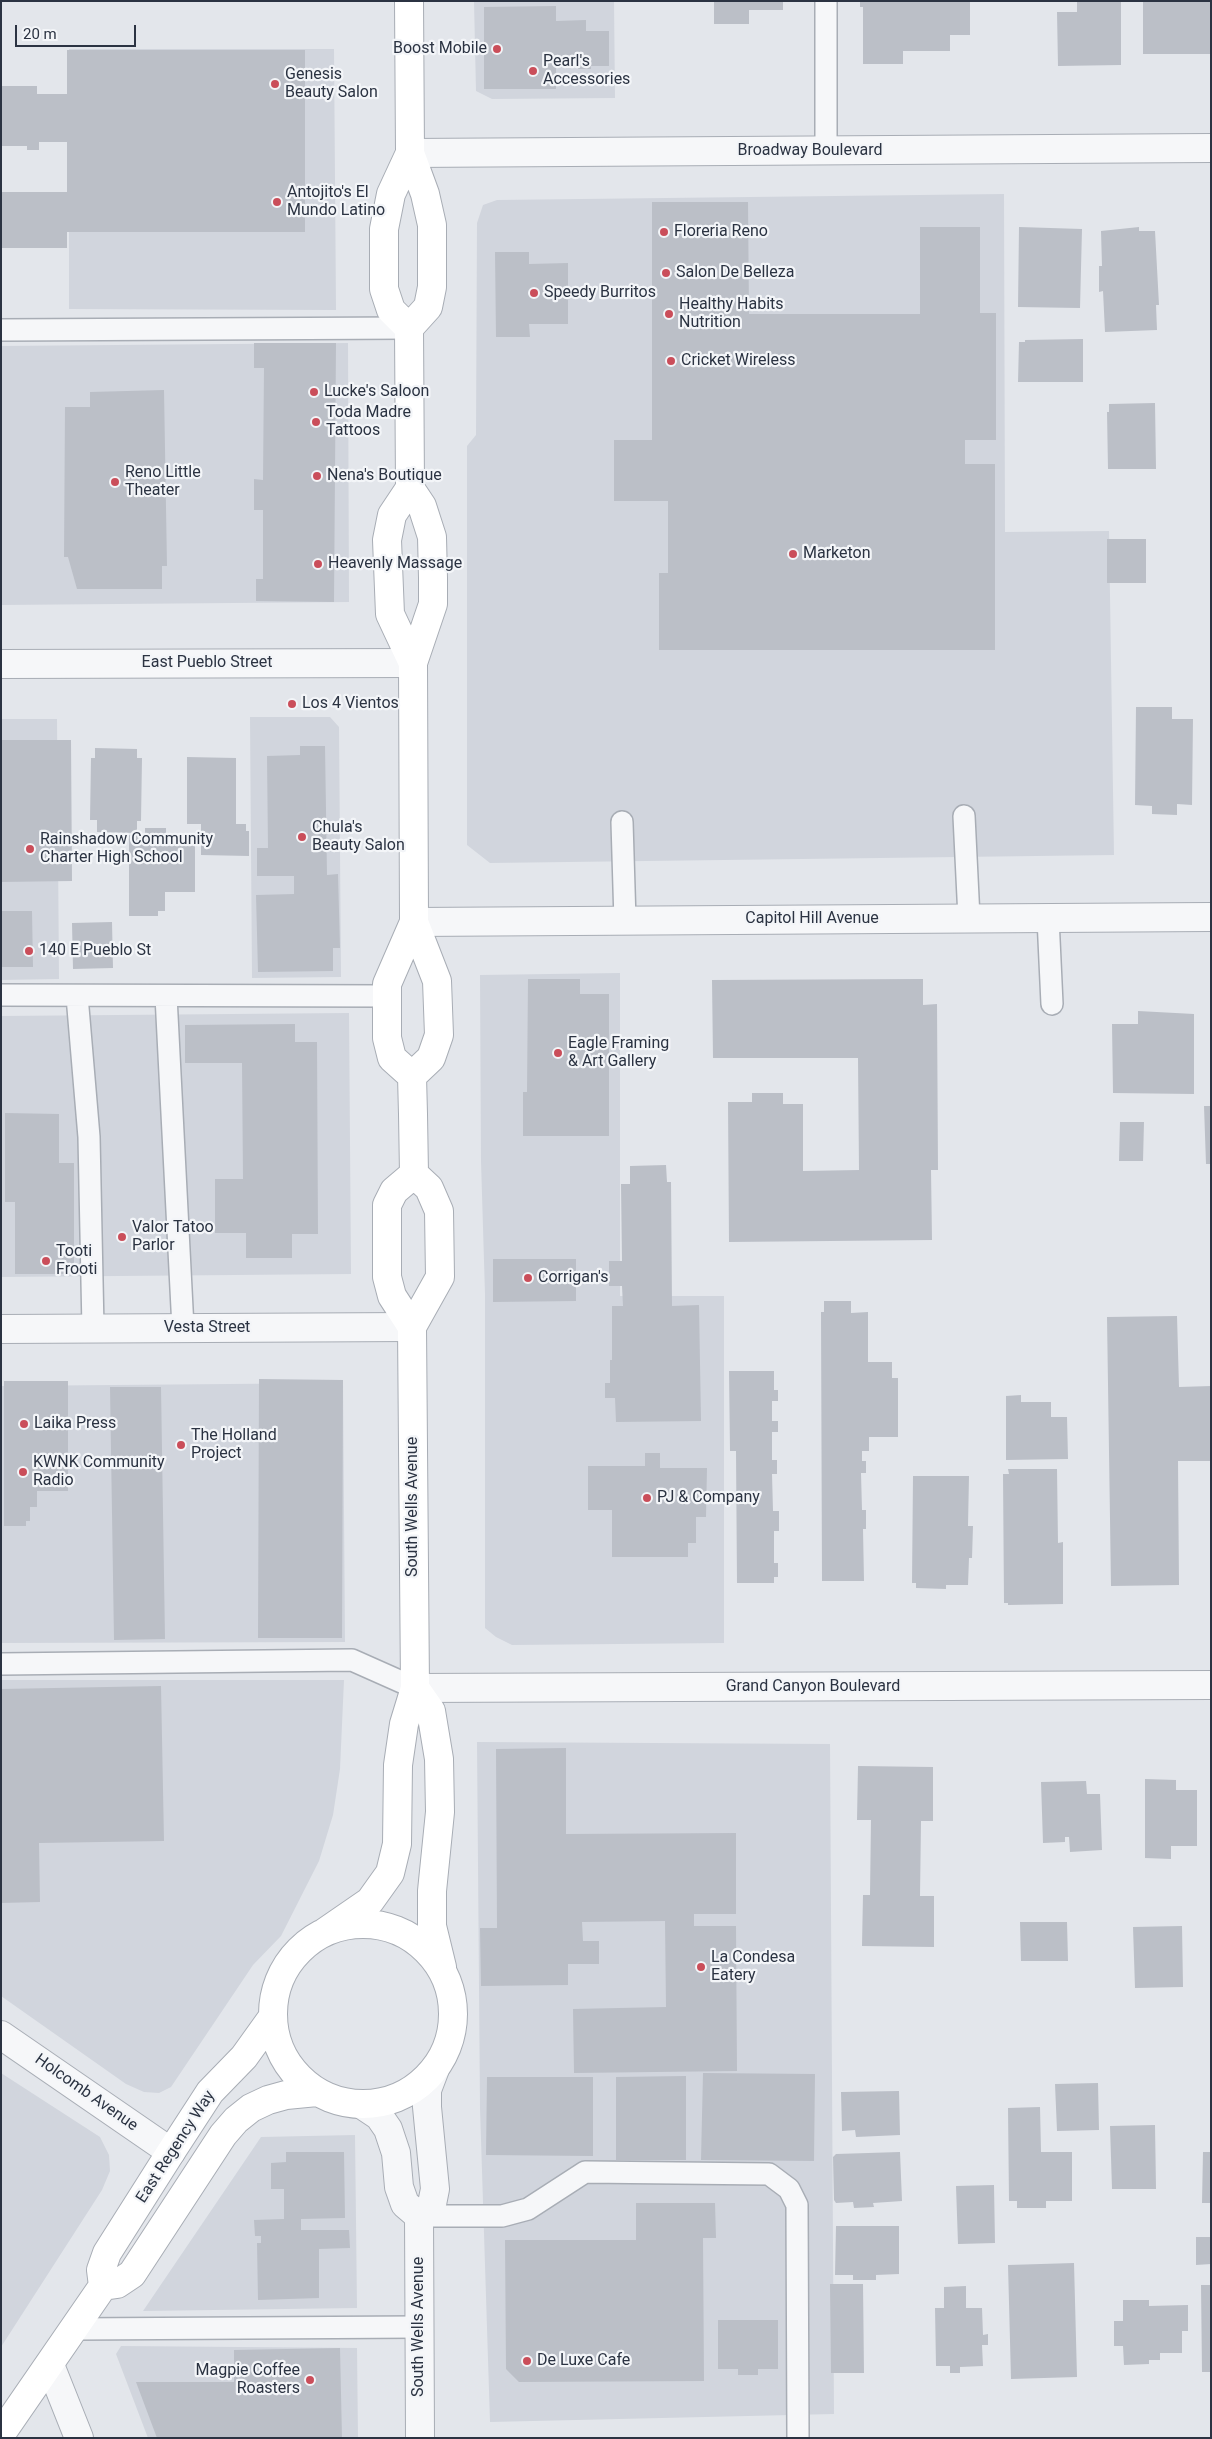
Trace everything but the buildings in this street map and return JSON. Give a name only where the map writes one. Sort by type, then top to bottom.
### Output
[{"type":"main road","points":[[409,1],[410,153],[425,194],[432,225],[432,287],[428,307],[409,328],[410,488],[422,506],[432,537],[433,578],[433,604],[413,663],[414,922],[437,981],[439,1035],[430,1058],[412,1076],[414,1174],[394,1191],[387,1205],[387,1277],[392,1296],[412,1327]]},
{"type":"main road","points":[[409,328],[391,310],[384,289],[384,229],[391,194],[410,153]]},
{"type":"main road","points":[[410,488],[392,515],[387,540],[390,614],[413,663]]},
{"type":"main road","points":[[412,1076],[392,1058],[387,1038],[387,984],[414,922]]},
{"type":"main road","name":"South Wells Avenue","points":[[272,2018],[276,1991],[285,1967],[303,1947],[370,1901],[390,1872],[397,1844],[398,1765],[404,1724],[415,1688],[412,1327],[440,1277],[439,1211],[430,1188],[414,1174]]},
{"type":"main road","points":[[272,2018],[276,2040],[285,2060],[300,2078],[317,2092],[338,2100],[361,2104],[390,2100],[417,2086],[435,2069],[447,2047],[453,2023],[452,1998],[432,1926],[432,1891],[440,1812],[439,1759],[430,1711],[415,1688]]},
{"type":"main road","points":[[325,1932],[351,1924],[373,1924],[394,1929],[414,1939],[430,1953],[444,1974]]},
{"type":"main road","name":"East Regency Way","points":[[272,2018],[249,2050],[210,2092],[170,2152],[107,2253],[101,2270],[103,2286],[117,2284],[132,2274],[223,2135],[236,2120],[252,2108],[268,2100],[286,2095],[317,2092]]},
{"type":"main road","points":[[1,2434],[103,2286]]},
{"type":"street","name":"Broadway Boulevard","points":[[410,153],[1211,148]]},
{"type":"street","name":"East Pueblo Street","points":[[1,664],[413,663]]},
{"type":"street","name":"Capitol Hill Avenue","points":[[414,922],[1211,917]]},
{"type":"street","name":"Vesta Street","points":[[1,1329],[412,1327]]},
{"type":"street","name":"Grand Canyon Boulevard","points":[[415,1688],[1211,1685]]},
{"type":"street","name":"Holcomb Avenue","points":[[1,2035],[170,2152]]},
{"type":"street","points":[[361,2104],[379,2116],[388,2129],[396,2153],[399,2187],[406,2204],[418,2216],[432,2204],[435,2189],[427,2090],[435,2069]]},
{"type":"street","name":"South Wells Avenue","points":[[418,2216],[420,2438]]},
{"type":"street","points":[[50,2365],[79,2438]]},
{"type":"lane","points":[[826,1],[826,151]]},
{"type":"lane","points":[[1,330],[409,328]]},
{"type":"lane","points":[[964,816],[969,918]]},
{"type":"lane","points":[[622,822],[625,921]]},
{"type":"lane","points":[[1048,918],[1052,1004]]},
{"type":"lane","points":[[1,995],[387,996]]},
{"type":"lane","points":[[76,996],[89,1136],[93,1329]]},
{"type":"lane","points":[[166,996],[182,1328]]},
{"type":"lane","points":[[1,1664],[352,1660],[415,1688]]},
{"type":"lane","points":[[418,2216],[502,2216],[528,2210],[584,2172],[769,2174],[789,2189],[797,2205],[798,2438]]},
{"type":"lane","points":[[74,2330],[419,2327]]},
{"type":"shaded area","points":[[474,1],[614,1],[615,98],[492,99],[476,91]]},
{"type":"shaded area","points":[[69,49],[334,49],[336,310],[69,309]]},
{"type":"shaded area","points":[[1004,194],[1005,532],[1109,531],[1114,855],[490,863],[467,845],[467,446],[476,435],[477,223],[483,205],[497,200]]},
{"type":"shaded area","points":[[348,343],[349,602],[1,605],[1,346]]},
{"type":"shaded area","points":[[250,717],[330,717],[339,727],[341,977],[252,978]]},
{"type":"shaded area","name":"Rainshadow Community Charter High School","points":[[1,719],[57,719],[59,979],[1,980]]},
{"type":"shaded area","points":[[620,973],[620,1296],[724,1296],[724,1643],[512,1645],[496,1637],[485,1628],[485,1294],[481,1161],[480,975]]},
{"type":"shaded area","points":[[349,1013],[351,1274],[1,1277],[1,1016]]},
{"type":"shaded area","points":[[343,1383],[345,1642],[1,1643],[1,1386]]},
{"type":"shaded area","points":[[1,1680],[344,1680],[340,1769],[333,1815],[319,1861],[281,1936],[253,1965],[171,2087],[159,2093],[144,2092],[126,2084],[1,1996]]},
{"type":"shaded area","points":[[477,1742],[830,1744],[834,2414],[490,2422],[480,2108]]},
{"type":"shaded area","points":[[1,2073],[100,2137],[109,2155],[110,2171],[102,2190],[1,2347]]},
{"type":"shaded area","points":[[355,2135],[357,2308],[143,2311],[261,2137]]},
{"type":"shaded area","points":[[121,2346],[357,2348],[358,2438],[148,2438],[116,2354]]},
{"type":"place","name":"Boost Mobile","points":[[497,49]]},
{"type":"place","name":"Pearl's Accessories","points":[[533,71]]},
{"type":"place","name":"Genesis Beauty Salon","points":[[275,84]]},
{"type":"place","name":"Antojito's El Mundo Latino","points":[[277,202]]},
{"type":"place","name":"Floreria Reno","points":[[664,232]]},
{"type":"place","name":"Salon De Belleza","points":[[666,273]]},
{"type":"place","name":"Speedy Burritos","points":[[534,293]]},
{"type":"place","name":"Healthy Habits Nutrition","points":[[669,314]]},
{"type":"place","name":"Cricket Wireless","points":[[671,361]]},
{"type":"place","name":"Lucke's Saloon","points":[[314,392]]},
{"type":"place","name":"Toda Madre Tattoos","points":[[316,422]]},
{"type":"place","name":"Nena's Boutique","points":[[317,476]]},
{"type":"place","name":"Reno Little Theater","points":[[115,482]]},
{"type":"place","name":"Marketon","points":[[793,554]]},
{"type":"place","name":"Heavenly Massage","points":[[318,564]]},
{"type":"place","name":"Los 4 Vientos","points":[[292,704]]},
{"type":"place","name":"Chula's Beauty Salon","points":[[302,837]]},
{"type":"place","name":"Rainshadow Community Charter High School","points":[[30,849]]},
{"type":"place","name":"140 E Pueblo St","points":[[29,951]]},
{"type":"place","name":"Eagle Framing & Art Gallery","points":[[558,1053]]},
{"type":"place","name":"Valor Tatoo Parlor","points":[[122,1237]]},
{"type":"place","name":"Tooti Frooti","points":[[46,1261]]},
{"type":"place","name":"Corrigan's","points":[[528,1278]]},
{"type":"place","name":"Laika Press","points":[[24,1424]]},
{"type":"place","name":"The Holland Project","points":[[181,1445]]},
{"type":"place","name":"KWNK Community Radio","points":[[23,1472]]},
{"type":"place","name":"PJ & Company","points":[[647,1498]]},
{"type":"place","name":"La Condesa Eatery","points":[[701,1967]]},
{"type":"place","name":"De Luxe Cafe","points":[[527,2361]]},
{"type":"place","name":"Magpie Coffee Roasters","points":[[310,2380]]}]
